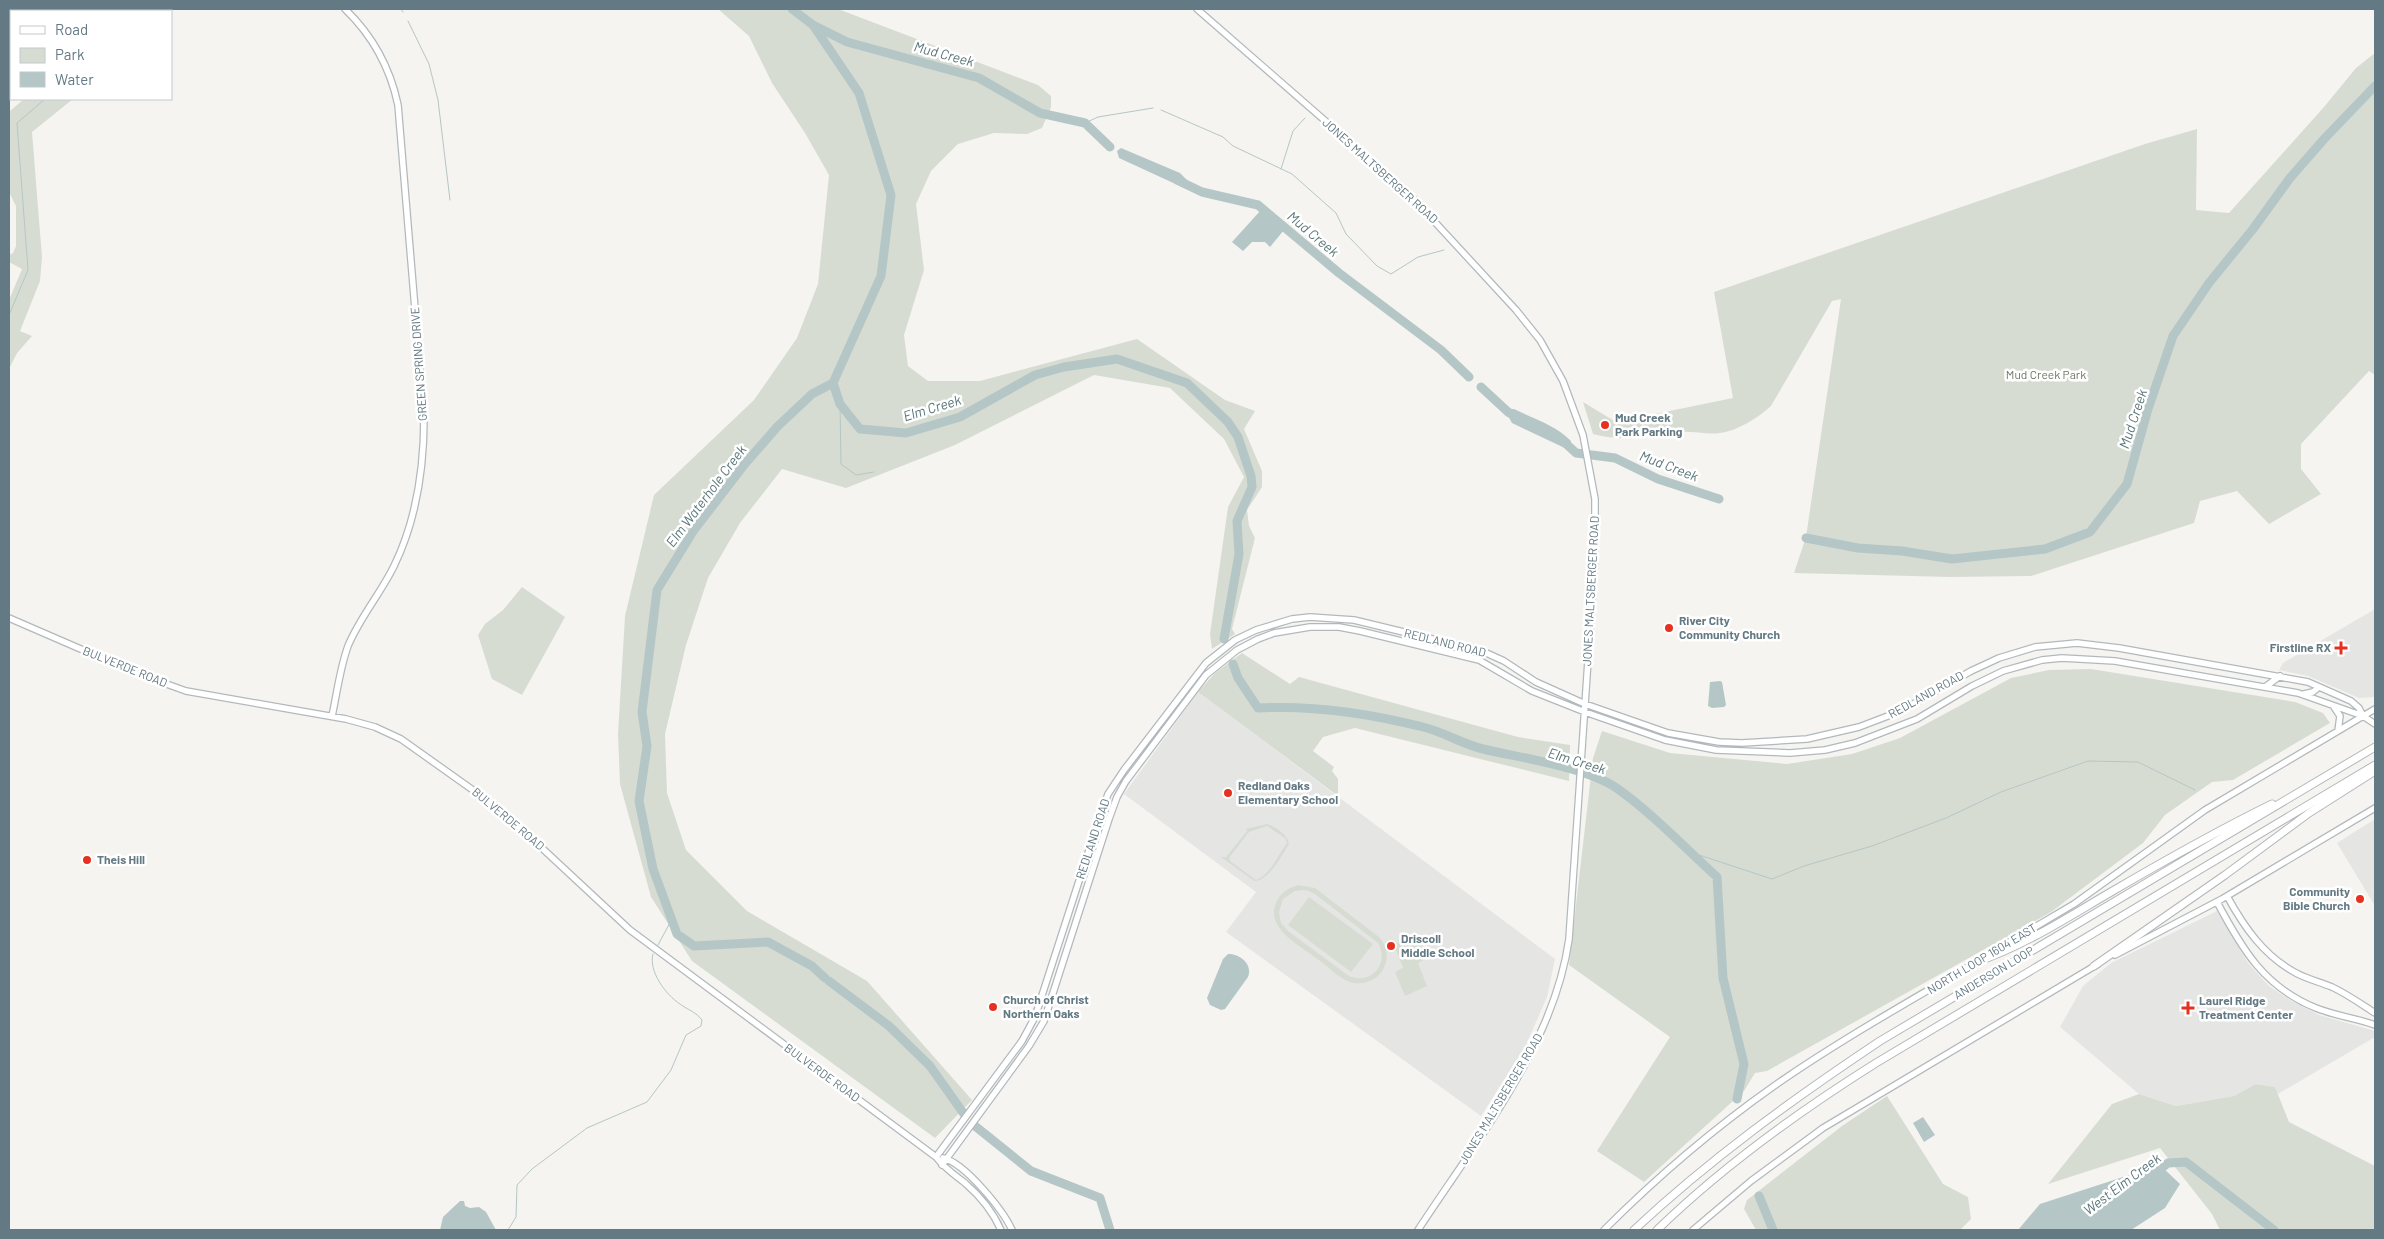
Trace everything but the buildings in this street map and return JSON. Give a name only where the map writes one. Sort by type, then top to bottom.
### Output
[{"type":"highway","name":"ANDERSON LOOP","points":[[1634,1230],[1675,1192],[1735,1142],[1817,1083],[1880,1041],[2375,747]]},
{"type":"highway","points":[[1976,962],[1996,955],[2060,922],[2217,831],[2351,761]]},
{"type":"highway","name":"ANDERSON LOOP","points":[[1657,1230],[1732,1162],[1812,1103],[1892,1053],[2375,765]]},
{"type":"highway","points":[[2094,966],[2225,875],[2309,813],[2375,771]]},
{"type":"main road","name":"GREEN SPRING DRIVE","points":[[332,716],[349,644],[394,567],[404,542],[414,513],[421,482],[424,450],[424,418],[398,106],[394,88],[381,56],[364,28],[346,9]]},
{"type":"main road","name":"JONES MALTSBERGER ROAD","points":[[1197,9],[1409,194],[1516,310],[1540,340],[1563,381],[1583,435],[1592,478],[1596,529],[1585,712],[1569,939],[1561,979],[1551,1011],[1538,1041],[1500,1104],[1418,1230]]},
{"type":"main road","name":"REDLAND ROAD","points":[[936,1157],[1022,1041],[1035,1017],[1108,794],[1197,672],[1224,648],[1256,630],[1292,619],[1326,617],[1354,620],[1482,651],[1496,657],[1536,682],[1585,704],[1668,732],[1700,740],[1742,743],[1807,739],[1859,727],[1901,711],[1971,671],[1999,658],[2035,647],[2077,643],[2119,648],[2280,676],[2319,686],[2350,701],[2359,708],[2363,716]]},
{"type":"main road","name":"BULVERDE ROAD","points":[[9,618],[136,673],[186,690],[332,716],[365,724],[389,733],[437,763],[513,820],[630,930],[936,1157],[942,1165],[966,1184],[986,1204],[1001,1230]]},
{"type":"main road","name":"REDLAND ROAD","points":[[942,1165],[1029,1046],[1044,1021],[1108,819],[1122,788],[1204,677],[1237,650],[1258,639],[1294,629],[1332,627],[1360,631],[1479,660],[1538,694],[1648,735],[1688,746],[1763,753],[1809,752],[1855,743],[1888,731],[1932,711],[1972,686],[2003,671],[2042,660],[2062,658],[2086,658],[2115,662],[2304,694],[2363,716],[2375,724]]},
{"type":"main road","points":[[2115,662],[2119,648]]},
{"type":"main road","points":[[1999,658],[2003,671]]},
{"type":"main road","points":[[2265,687],[2275,682],[2280,676]]},
{"type":"main road","points":[[2304,694],[2313,692],[2319,686]]},
{"type":"main road","points":[[2332,705],[2340,716],[2338,731]]},
{"type":"main road","name":"NORTH LOOP 1604 EAST","points":[[1604,1230],[1638,1196],[1692,1148],[1775,1086],[1831,1048],[2074,904],[2205,810],[2375,709]]},
{"type":"main road","points":[[1693,1230],[1751,1181],[1823,1128],[2094,966],[2228,896],[2375,808]]},
{"type":"main road","points":[[2228,896],[2241,921],[2263,949],[2285,966],[2306,978],[2330,986],[2375,1013]]},
{"type":"main road","points":[[2217,902],[2243,949],[2272,982],[2316,1008],[2375,1025]]},
{"type":"main road","points":[[936,1157],[946,1158],[983,1189],[1012,1230]]},
{"type":"shaded area","points":[[2375,609],[2375,697],[2359,698],[2308,676],[2279,670],[2283,663]]},
{"type":"shaded area","name":"Driscoll Middle School","points":[[1198,692],[1555,959],[1547,997],[1526,1045],[1481,1116],[1226,932],[1256,892],[1124,794]]},
{"type":"shaded area","points":[[2375,819],[2375,906],[2337,843]]},
{"type":"shaded area","name":"Laurel Ridge Treatment Center","points":[[2217,911],[2248,963],[2269,986],[2290,1000],[2319,1015],[2375,1031],[2375,1037],[2278,1094],[2275,1087],[2257,1084],[2234,1096],[2176,1106],[2139,1094],[2060,1027],[2083,986],[2111,963]]},
{"type":"green space","points":[[718,9],[838,9],[1038,85],[1051,96],[1051,107],[1042,128],[1027,134],[994,133],[958,144],[931,171],[916,204],[924,270],[904,335],[908,366],[928,381],[980,381],[1137,339],[1225,400],[1255,411],[1244,429],[1262,471],[1262,487],[1247,510],[1249,526],[1255,538],[1232,629],[1235,634],[1212,649],[1210,634],[1228,507],[1244,477],[1224,439],[1170,388],[1094,375],[955,445],[846,488],[782,469],[740,523],[708,578],[686,645],[665,734],[667,793],[686,850],[747,911],[867,981],[972,1100],[935,1138],[692,961],[651,897],[620,784],[618,734],[625,616],[654,495],[754,400],[797,338],[818,284],[829,175],[805,133],[772,83],[749,36]]},
{"type":"green space","name":"Mud Creek Park","points":[[2375,53],[2375,375],[2369,371],[2301,444],[2301,469],[2321,494],[2269,524],[2237,491],[2200,501],[2194,523],[2031,576],[1950,577],[1794,573],[1806,537],[1841,299],[1832,301],[1771,406],[1747,423],[1727,432],[1715,433],[1681,432],[1627,438],[1604,437],[1593,434],[1583,402],[1616,422],[1733,398],[1714,292],[2145,144],[2197,129],[2196,210],[2229,213],[2324,107],[2356,68]]},
{"type":"green space","points":[[23,100],[72,100],[32,132],[42,257],[40,281],[20,331],[32,336],[17,353],[9,369],[9,300],[22,269],[9,262],[9,255],[13,253],[16,246],[16,206],[10,194],[10,111]]},
{"type":"green space","points":[[522,587],[565,617],[522,695],[492,679],[478,635],[485,624],[503,610]]},
{"type":"green space","points":[[1242,653],[1290,684],[1299,677],[1518,737],[1570,745],[1569,781],[1355,728],[1323,737],[1313,751],[1334,767],[1332,771],[1338,779],[1338,796],[1198,692],[1215,673]]},
{"type":"green space","points":[[2091,669],[2295,702],[2323,713],[2330,723],[2233,780],[2212,782],[2165,815],[2143,843],[2051,912],[1767,1071],[1755,1073],[1744,1091],[1644,1182],[1597,1151],[1670,1037],[1569,965],[1593,758],[1602,731],[1670,753],[1787,764],[1852,754],[1900,738],[2011,678],[2049,670]]},
{"type":"green space","points":[[1270,825],[1284,834],[1289,844],[1270,872],[1260,880],[1254,881],[1221,857],[1226,857],[1247,831],[1246,829]],"holes":[[[1267,826],[1285,838],[1287,843],[1273,864],[1265,874],[1256,880],[1230,861],[1229,858],[1249,832]]]},
{"type":"green space","points":[[1298,885],[1315,888],[1379,937],[1385,947],[1387,958],[1383,970],[1377,977],[1364,983],[1349,982],[1286,936],[1275,920],[1274,911],[1281,895]],"holes":[[[1306,890],[1315,894],[1378,943],[1382,958],[1380,965],[1371,975],[1364,978],[1349,976],[1288,931],[1281,923],[1279,912],[1283,899],[1295,891]]]},
{"type":"green space","points":[[1309,897],[1373,944],[1351,972],[1288,925]]},
{"type":"green space","points":[[1416,935],[1426,959],[1418,963],[1427,986],[1405,996],[1395,972],[1403,968],[1394,944]]},
{"type":"green space","points":[[2256,1084],[2275,1087],[2289,1122],[2375,1166],[2375,1230],[2220,1230],[2212,1214],[2160,1148],[2048,1184],[2112,1104],[2139,1094],[2176,1106],[2234,1096]]},
{"type":"green space","points":[[1887,1096],[1943,1184],[1968,1197],[1971,1219],[1960,1230],[1756,1230],[1744,1209],[1747,1200],[1842,1126]]},
{"type":"water","points":[[1121,148],[1180,173],[1190,183],[1187,187],[1182,187],[1119,158],[1117,151]]},
{"type":"water","points":[[1261,210],[1284,230],[1270,247],[1265,242],[1252,242],[1243,251],[1232,242]]},
{"type":"water","points":[[1514,409],[1551,426],[1565,435],[1571,441],[1569,450],[1512,423],[1507,414],[1509,410]]},
{"type":"water","points":[[1710,682],[1722,682],[1726,705],[1724,707],[1712,708],[1708,706]]},
{"type":"water","points":[[1228,954],[1233,954],[1245,961],[1249,968],[1249,973],[1225,1009],[1221,1010],[1210,1005],[1207,998],[1223,959]]},
{"type":"water","points":[[1923,1117],[1935,1135],[1924,1142],[1913,1123]]},
{"type":"water","points":[[2160,1165],[2180,1184],[2165,1208],[2131,1230],[2018,1230],[2040,1204]]},
{"type":"water","points":[[460,1201],[464,1201],[465,1206],[470,1208],[479,1207],[486,1212],[496,1230],[440,1230],[443,1217]]},
{"type":"waterway","name":"Mud Creek","points":[[792,9],[813,25],[847,42],[979,78],[1040,113],[1085,123],[1110,147]]},
{"type":"waterway","points":[[408,21],[429,64],[438,100],[450,200]]},
{"type":"waterway","name":"Elm Creek","points":[[813,25],[859,93],[891,195],[881,276],[833,383],[840,404],[860,429],[906,433],[960,417],[1035,375],[1064,367],[1117,359],[1187,383],[1228,422],[1238,437],[1251,476],[1252,487],[1237,521],[1239,554],[1224,639]]},
{"type":"waterway","name":"Mud Creek","points":[[1806,538],[1858,548],[1902,551],[1952,559],[2045,549],[2090,532],[2127,484],[2148,409],[2173,336],[2209,283],[2253,229],[2290,178],[2375,86]]},
{"type":"waterway","points":[[9,315],[28,270],[17,123],[44,100]]},
{"type":"waterway","points":[[1085,123],[1098,117],[1153,108]]},
{"type":"waterway","points":[[1161,110],[1223,137],[1233,146],[1292,174],[1336,213],[1346,234],[1377,266],[1391,274],[1418,257],[1444,250]]},
{"type":"waterway","points":[[1281,169],[1293,131],[1305,118]]},
{"type":"waterway","name":"Mud Creek","points":[[1177,180],[1202,192],[1258,205],[1339,273],[1441,350],[1469,377]]},
{"type":"waterway","name":"Elm Waterhole Creek","points":[[825,978],[812,966],[768,942],[694,946],[677,934],[653,869],[639,801],[647,746],[642,712],[657,590],[694,530],[744,465],[777,427],[812,394],[833,383]]},
{"type":"waterway","name":"Mud Creek","points":[[1481,387],[1508,412],[1517,417]]},
{"type":"waterway","points":[[840,404],[841,464],[856,475],[874,472]]},
{"type":"waterway","name":"Mud Creek","points":[[1562,440],[1576,453],[1615,458],[1658,479],[1719,499]]},
{"type":"waterway","name":"Elm Creek","points":[[1233,664],[1238,678],[1258,708],[1279,707],[1341,711],[1423,727],[1475,747],[1553,764],[1589,775],[1605,781],[1618,789],[1644,809],[1717,877],[1723,978],[1744,1064],[1737,1099]]},
{"type":"waterway","points":[[1690,852],[1772,879],[1804,866],[1872,846],[1946,818],[2001,792],[2088,761],[2138,762],[2195,790]]},
{"type":"waterway","points":[[658,945],[672,919]]},
{"type":"waterway","points":[[508,1230],[516,1217],[517,1185],[532,1169],[587,1128],[647,1102],[671,1070],[686,1035],[701,1026],[702,1020],[700,1017],[669,995],[659,982],[653,968],[653,954]]},
{"type":"waterway","name":"Elm Waterhole Creek","points":[[829,981],[889,1026],[930,1066],[964,1114]]},
{"type":"waterway","name":"Elm Waterhole Creek","points":[[975,1126],[1031,1171],[1100,1198],[1110,1230]]},
{"type":"waterway","name":"West Elm Creek","points":[[2154,1174],[2168,1163],[2186,1162],[2274,1230]]},
{"type":"waterway","name":"Elm Creek","points":[[1759,1196],[1773,1230]]},
{"type":"place","name":"Mud Creek Park Parking","points":[[1605,425]]},
{"type":"place","name":"River City Community Church","points":[[1669,628]]},
{"type":"place","name":"Firstline RX","points":[[2341,648]]},
{"type":"place","name":"Redland Oaks Elementary School","points":[[1228,793]]},
{"type":"place","name":"Theis Hill","points":[[87,860]]},
{"type":"place","name":"Community Bible Church","points":[[2360,899]]},
{"type":"place","name":"Driscoll Middle School","points":[[1391,946]]},
{"type":"place","name":"Church of Christ Northern Oaks","points":[[993,1007]]},
{"type":"place","name":"Laurel Ridge Treatment Center","points":[[2188,1008]]}]
